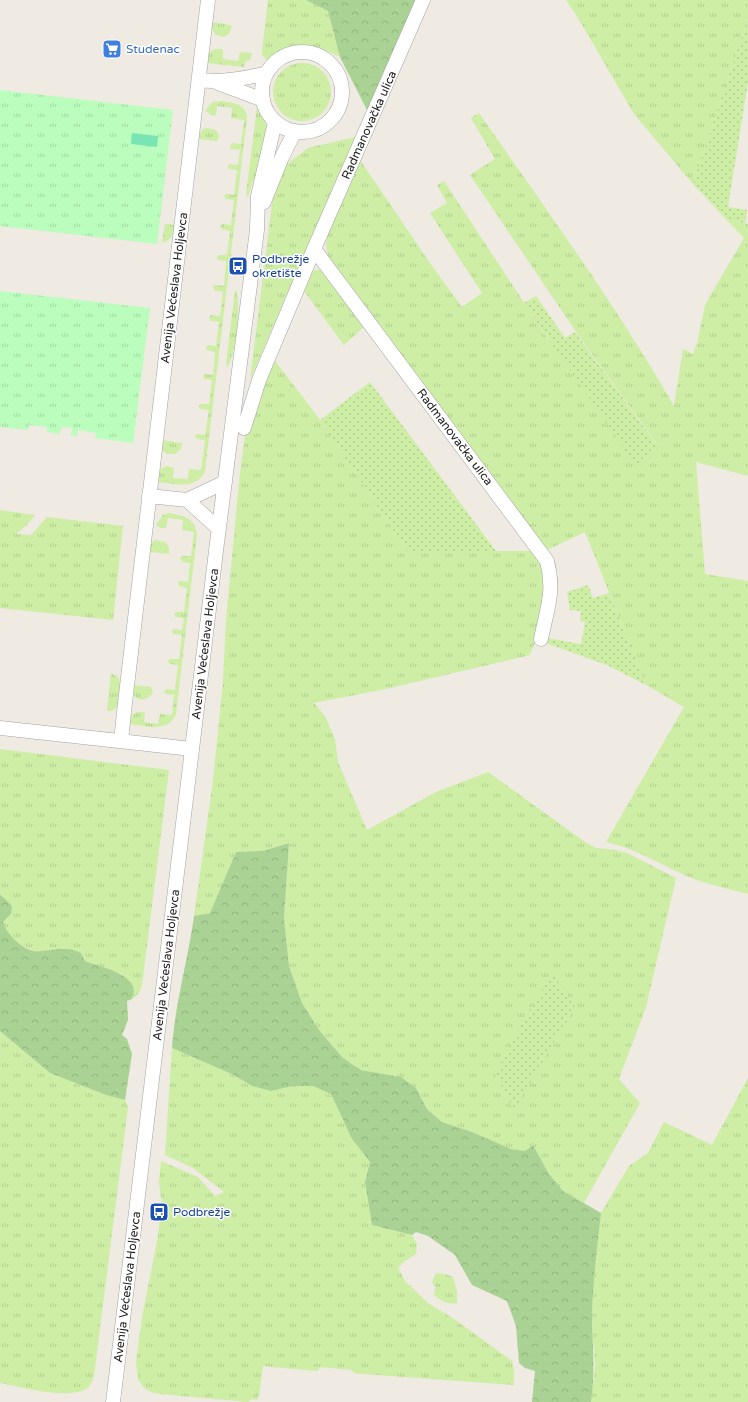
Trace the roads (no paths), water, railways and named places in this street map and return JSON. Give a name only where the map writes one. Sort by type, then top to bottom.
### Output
[{"type":"street","name":"Avenija Većeslava Holjevca","points":[[121,741],[208,0]]},
{"type":"street","name":"Radmanovačka ulica","points":[[244,428],[259,380],[423,0]]},
{"type":"street","points":[[299,52],[312,53],[325,59],[334,68],[340,80],[342,94],[339,107],[332,118],[321,127],[308,131],[295,131],[285,128],[275,122],[268,112],[263,100],[263,86],[267,73],[275,62],[286,55],[299,52]]},
{"type":"street","points":[[199,80],[214,82],[243,80],[267,73]]},
{"type":"street","points":[[214,82],[263,100]]},
{"type":"street","name":"Avenija Većeslava Holjevca","points":[[113,1402],[256,230],[258,196],[275,122]]},
{"type":"street","name":"Avenija Većeslava Holjevca","points":[[256,230],[266,196],[282,157],[295,131]]},
{"type":"street","name":"Radmanovačka ulica","points":[[314,250],[547,560],[551,575],[551,594],[541,639]]},
{"type":"street","points":[[149,496],[187,500],[225,482]]},
{"type":"street","points":[[187,500],[219,529]]},
{"type":"street","points":[[0,728],[106,741],[121,741],[192,749]]},
{"type":"place","name":"Studenac","points":[[112,49]]},
{"type":"place","name":"Podbrežje okretište","points":[[238,266]]},
{"type":"place","name":"Podbrežje","points":[[159,1212]]}]
